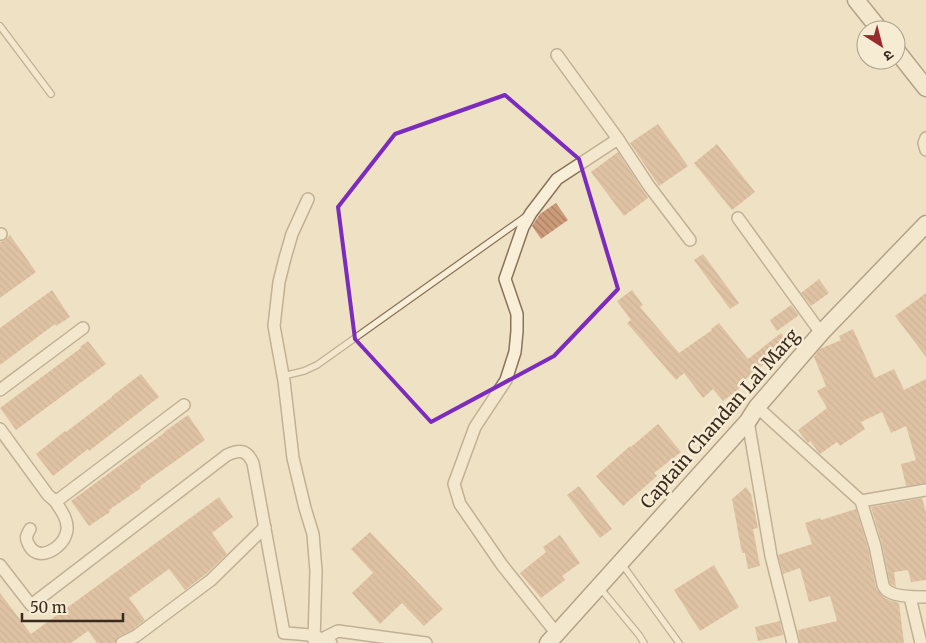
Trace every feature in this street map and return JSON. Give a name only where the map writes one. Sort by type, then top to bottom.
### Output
[{"type":"street","points":[[856,0],[872,20]]},
{"type":"street","points":[[557,55],[618,139],[649,186],[690,240]]},
{"type":"street","points":[[906,63],[926,88]]},
{"type":"street","points":[[926,138],[924,143],[926,150]]},
{"type":"street","points":[[552,638],[460,504],[454,484],[475,427],[506,380],[515,352],[516,314],[505,279],[523,227],[531,213],[557,179],[618,139]]},
{"type":"street","points":[[308,199],[292,234],[279,282],[274,326],[283,376],[293,458],[313,534],[321,640]]},
{"type":"street","points":[[738,218],[821,333]]},
{"type":"street","name":"Captain Chandan Lal Marg","points":[[552,638],[748,422],[757,407],[821,333],[926,224]]},
{"type":"street","points":[[0,390],[83,328]]},
{"type":"street","points":[[55,501],[184,405]]},
{"type":"street","points":[[757,407],[861,501],[875,546],[882,584],[890,593],[926,597]]},
{"type":"street","points":[[748,422],[771,556],[792,643]]},
{"type":"street","points":[[0,429],[48,495],[55,501],[65,517],[67,525],[67,533],[63,540],[50,552],[42,554],[35,553],[26,541],[30,529]]},
{"type":"street","points":[[0,565],[31,605],[227,455],[239,451],[245,452],[250,456],[253,463],[284,638],[321,640],[338,631],[426,643]]},
{"type":"street","points":[[861,501],[926,490]]},
{"type":"street","points":[[122,643],[136,636],[210,580],[265,527]]},
{"type":"street","points":[[910,596],[922,643]]},
{"type":"lane","points":[[0,26],[51,94]]},
{"type":"lane","points":[[283,376],[304,371],[317,365],[531,213]]},
{"type":"lane","points":[[620,563],[679,643]]},
{"type":"lane","points":[[599,587],[639,634],[644,643]]},
{"type":"highlighted area","points":[[505,95],[579,159],[618,289],[554,356],[431,422],[355,339],[338,207],[395,134]]},
{"type":"building","points":[[658,124],[688,166],[659,186],[630,143]]},
{"type":"building","points":[[717,144],[755,192],[732,210],[694,163]]},
{"type":"building","points":[[618,152],[648,198],[624,216],[591,172]]},
{"type":"building","points":[[556,203],[568,220],[541,239],[532,226],[540,214]]},
{"type":"building","points":[[10,235],[36,272],[0,298],[0,242]]},
{"type":"building","points":[[703,254],[739,303],[730,309],[694,260]]},
{"type":"building","points":[[819,279],[829,293],[811,306],[801,293]]},
{"type":"building","points":[[52,290],[70,317],[56,326],[55,324],[0,365],[0,328]]},
{"type":"building","points":[[632,290],[643,305],[640,307],[679,353],[719,323],[748,359],[781,333],[789,343],[741,383],[743,386],[723,401],[713,389],[703,398],[684,373],[676,380],[627,323],[631,320],[617,301]]},
{"type":"building","points":[[926,293],[926,357],[895,316]]},
{"type":"building","points":[[791,305],[799,315],[777,331],[770,320]]},
{"type":"building","points":[[853,329],[875,378],[894,369],[904,390],[926,379],[926,483],[906,486],[901,464],[916,460],[906,426],[891,433],[882,412],[861,422],[865,429],[840,446],[837,442],[820,454],[798,430],[827,408],[817,391],[826,386],[814,357],[820,349],[841,340],[839,336]]},
{"type":"building","points":[[88,341],[106,364],[16,430],[0,408]]},
{"type":"building","points":[[141,374],[159,397],[53,476],[36,454]]},
{"type":"building","points":[[188,415],[205,440],[140,486],[141,488],[89,526],[71,501]]},
{"type":"building","points":[[658,424],[681,452],[654,473],[657,476],[623,506],[596,476]]},
{"type":"building","points":[[579,486],[612,529],[600,538],[567,495]]},
{"type":"building","points":[[746,487],[751,494],[758,528],[753,529],[760,566],[748,569],[745,553],[742,553],[732,499]]},
{"type":"building","points":[[219,497],[233,517],[212,533],[227,554],[206,574],[185,590],[169,569],[129,598],[145,620],[132,630],[118,637],[115,643],[97,643],[88,631],[71,643],[0,643],[0,593],[31,634]]},
{"type":"building","points":[[922,498],[926,512],[926,580],[911,582],[908,570],[894,572],[896,587],[890,583],[882,544],[871,507]]},
{"type":"building","points":[[856,509],[868,548],[876,588],[883,597],[899,603],[904,643],[800,643],[798,630],[837,621],[830,596],[809,602],[800,568],[783,574],[778,555],[812,544],[805,523]]},
{"type":"building","points":[[370,532],[443,609],[424,626],[402,603],[380,624],[352,593],[373,573],[351,549]]},
{"type":"building","points":[[560,535],[580,563],[562,576],[565,580],[541,598],[520,573],[546,552],[543,547]]},
{"type":"building","points":[[714,565],[739,607],[700,631],[674,590]]},
{"type":"building","points":[[780,621],[783,635],[758,641],[755,627]]}]
